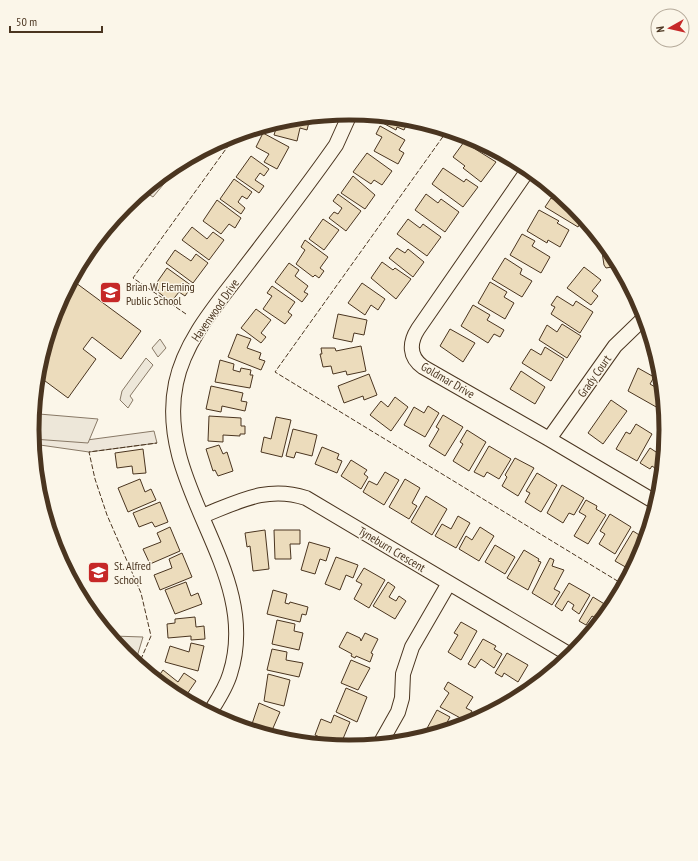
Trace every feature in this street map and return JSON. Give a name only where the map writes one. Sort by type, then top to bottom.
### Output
[{"type":"street","name":"Havenwood Drive","points":[[212,709],[222,694],[230,674],[236,646],[237,620],[228,582],[181,466],[173,426],[173,403],[179,370],[188,349],[203,323],[336,145],[347,120]]},
{"type":"street","name":"Goldmar Drive","points":[[524,175],[418,329],[411,346],[413,357],[423,367],[651,499]]},
{"type":"street","name":"Grady Court","points":[[549,439],[614,346],[639,322]]},
{"type":"street","name":"Tyneburn Crescent","points":[[202,516],[258,495],[278,492],[297,495],[315,502],[566,652]]},
{"type":"street","points":[[383,739],[395,718],[400,705],[403,674],[412,647],[449,583]]},
{"type":"shaded area","points":[[167,180],[153,197],[149,194]]},
{"type":"shaded area","points":[[160,339],[166,348],[158,357],[152,348]]},
{"type":"shaded area","points":[[146,358],[153,365],[130,396],[133,400],[128,408],[120,400],[122,391]]},
{"type":"shaded area","points":[[40,414],[98,419],[88,443],[39,439]]},
{"type":"shaded area","points":[[154,431],[157,443],[89,452],[40,445],[39,436],[87,440]]},
{"type":"shaded area","points":[[117,636],[143,637],[137,657]]},
{"type":"building","points":[[381,122],[406,126],[404,130],[397,127],[396,130]]},
{"type":"building","points":[[309,123],[307,130],[300,128],[297,141],[274,135],[276,129]]},
{"type":"building","points":[[380,126],[405,140],[399,150],[404,153],[398,164],[374,151],[382,137],[376,134]]},
{"type":"building","points":[[263,133],[289,147],[277,169],[264,162],[269,154],[256,147]]},
{"type":"building","points":[[464,142],[496,162],[481,182],[463,168],[465,166],[453,157]]},
{"type":"building","points":[[367,153],[392,171],[382,185],[374,180],[371,184],[353,172]]},
{"type":"building","points":[[251,156],[269,169],[264,176],[260,173],[255,180],[264,186],[259,193],[236,177]]},
{"type":"building","points":[[443,168],[464,182],[466,179],[478,187],[463,207],[432,184]]},
{"type":"building","points":[[353,176],[375,195],[365,209],[341,193]]},
{"type":"building","points":[[234,179],[252,192],[247,199],[242,196],[238,202],[245,208],[241,214],[220,199]]},
{"type":"building","points":[[338,194],[361,211],[346,231],[329,218],[334,212],[338,214],[342,208],[333,201]]},
{"type":"building","points":[[426,194],[438,203],[441,199],[459,212],[445,232],[415,210]]},
{"type":"building","points":[[551,198],[559,202],[580,224],[578,227],[545,207]]},
{"type":"building","points":[[217,200],[241,218],[235,228],[229,224],[221,234],[203,221]]},
{"type":"building","points":[[539,210],[559,221],[557,223],[569,230],[560,247],[548,240],[547,243],[527,231]]},
{"type":"building","points":[[323,219],[339,230],[324,250],[309,239]]},
{"type":"building","points":[[408,219],[420,228],[423,224],[441,237],[427,256],[397,234]]},
{"type":"building","points":[[192,227],[207,239],[213,232],[224,240],[209,260],[182,240]]},
{"type":"building","points":[[522,234],[535,241],[532,246],[550,257],[541,273],[510,255]]},
{"type":"building","points":[[305,240],[328,257],[320,268],[324,271],[319,278],[315,275],[313,277],[296,264],[305,250],[301,247]]},
{"type":"building","points":[[397,248],[405,253],[408,249],[424,262],[413,277],[389,258]]},
{"type":"building","points":[[175,250],[191,261],[196,254],[208,263],[193,283],[166,263]]},
{"type":"building","points":[[602,251],[612,267],[606,268],[604,265]]},
{"type":"building","points":[[505,258],[522,269],[520,274],[532,281],[522,297],[492,279]]},
{"type":"building","points":[[382,262],[393,270],[395,268],[411,279],[396,299],[371,278]]},
{"type":"building","points":[[289,263],[299,270],[295,276],[308,286],[304,292],[308,294],[302,302],[275,282]]},
{"type":"building","points":[[584,267],[601,280],[592,291],[598,296],[591,305],[567,288]]},
{"type":"building","points":[[167,268],[192,286],[185,296],[179,292],[171,302],[153,288]]},
{"type":"building","points":[[490,282],[507,292],[504,297],[514,303],[505,319],[478,303]]},
{"type":"building","points":[[76,283],[141,331],[121,359],[92,337],[83,349],[96,359],[68,398],[44,380],[55,331]]},
{"type":"building","points":[[362,283],[385,299],[378,310],[371,305],[365,315],[348,303]]},
{"type":"building","points":[[272,286],[295,302],[288,312],[292,315],[285,324],[263,309],[272,296],[267,293]]},
{"type":"building","points":[[557,296],[573,306],[576,301],[593,312],[580,333],[551,314],[555,307],[551,305]]},
{"type":"building","points":[[473,305],[490,315],[487,320],[504,330],[500,337],[494,334],[488,343],[461,326]]},
{"type":"building","points":[[256,309],[271,320],[261,333],[266,337],[261,343],[241,328]]},
{"type":"building","points":[[338,314],[367,320],[364,335],[354,333],[352,342],[333,338]]},
{"type":"building","points":[[562,324],[581,336],[567,358],[539,340],[547,325],[557,332]]},
{"type":"building","points":[[450,329],[475,343],[463,362],[440,346]]},
{"type":"building","points":[[237,334],[251,339],[247,348],[261,353],[259,359],[265,361],[261,370],[228,357]]},
{"type":"building","points":[[361,346],[366,371],[347,375],[346,371],[333,374],[331,366],[323,367],[320,354],[322,354],[321,348],[335,348],[336,351]]},
{"type":"building","points":[[545,347],[564,359],[551,381],[522,363],[531,349],[541,355]]},
{"type":"building","points":[[220,360],[234,364],[233,370],[240,372],[241,368],[251,370],[250,375],[253,375],[250,388],[215,382]]},
{"type":"building","points":[[638,368],[654,377],[650,384],[656,387],[658,408],[628,391]]},
{"type":"building","points":[[521,371],[545,387],[535,404],[510,389]]},
{"type":"building","points":[[369,374],[377,395],[364,400],[363,396],[344,403],[338,386]]},
{"type":"building","points":[[211,386],[243,393],[241,401],[247,402],[245,411],[222,406],[221,412],[206,409]]},
{"type":"building","points":[[395,397],[408,407],[391,431],[370,415],[381,401],[388,407]]},
{"type":"building","points":[[611,400],[627,411],[603,444],[588,433]]},
{"type":"building","points":[[428,406],[439,413],[425,437],[404,425],[414,407],[424,413]]},
{"type":"building","points":[[443,415],[463,427],[445,456],[429,446],[439,429],[436,427]]},
{"type":"building","points":[[209,416],[241,418],[241,426],[245,426],[245,434],[240,434],[240,436],[223,435],[223,442],[208,441]]},
{"type":"building","points":[[276,417],[291,420],[282,457],[261,452],[264,437],[271,439]]},
{"type":"building","points":[[636,424],[652,434],[637,461],[616,449],[626,432],[630,434]]},
{"type":"building","points":[[293,429],[317,435],[312,456],[296,452],[294,458],[286,456]]},
{"type":"building","points":[[467,430],[486,442],[469,471],[453,461],[463,444],[460,442]]},
{"type":"building","points":[[219,445],[223,454],[227,452],[233,471],[218,476],[215,470],[213,471],[206,449]]},
{"type":"building","points":[[489,446],[511,459],[499,479],[487,472],[484,477],[474,472]]},
{"type":"building","points":[[322,447],[339,454],[337,459],[342,461],[337,473],[315,464]]},
{"type":"building","points":[[650,448],[656,452],[658,448],[656,469],[652,466],[650,469],[640,463]]},
{"type":"building","points":[[143,449],[146,473],[133,474],[132,466],[117,468],[115,453]]},
{"type":"building","points":[[515,458],[534,468],[518,496],[502,486],[507,477],[505,475]]},
{"type":"building","points":[[351,460],[367,470],[364,474],[368,477],[361,489],[341,476]]},
{"type":"building","points":[[385,472],[399,480],[384,505],[363,492],[369,481],[377,485]]},
{"type":"building","points":[[537,473],[557,485],[541,512],[525,502],[530,493],[526,491]]},
{"type":"building","points":[[140,479],[145,492],[151,489],[156,500],[128,512],[118,488]]},
{"type":"building","points":[[405,479],[420,488],[412,503],[417,506],[409,519],[389,507]]},
{"type":"building","points":[[562,485],[584,498],[574,515],[569,513],[563,523],[547,513]]},
{"type":"building","points":[[426,496],[447,509],[432,535],[411,522]]},
{"type":"building","points":[[586,500],[597,506],[596,509],[606,515],[588,544],[574,536],[586,516],[579,512]]},
{"type":"building","points":[[160,502],[168,522],[155,527],[152,522],[139,527],[133,513]]},
{"type":"building","points":[[610,514],[631,527],[615,554],[599,544],[605,534],[600,531]]},
{"type":"building","points":[[458,516],[470,523],[456,548],[435,536],[442,524],[451,529]]},
{"type":"building","points":[[170,527],[180,551],[150,564],[143,549],[161,542],[157,533]]},
{"type":"building","points":[[480,527],[494,536],[479,561],[459,549],[466,536],[472,540]]},
{"type":"building","points":[[265,530],[269,569],[253,571],[250,546],[247,547],[245,533]]},
{"type":"building","points":[[274,530],[300,530],[300,544],[290,544],[291,559],[275,559]]},
{"type":"building","points":[[633,531],[641,536],[627,568],[615,561]]},
{"type":"building","points":[[309,542],[330,548],[326,561],[320,559],[315,574],[301,570]]},
{"type":"building","points":[[495,545],[515,557],[505,574],[485,562]]},
{"type":"building","points":[[524,550],[539,559],[538,561],[541,562],[528,590],[507,578]]},
{"type":"building","points":[[182,553],[192,577],[160,590],[154,575],[172,568],[169,559]]},
{"type":"building","points":[[336,557],[358,565],[353,578],[346,575],[340,590],[325,584]]},
{"type":"building","points":[[550,558],[554,560],[552,566],[564,570],[554,589],[560,592],[552,605],[532,593]]},
{"type":"building","points":[[364,568],[385,580],[369,608],[354,599],[362,584],[356,581]]},
{"type":"building","points":[[186,582],[191,596],[198,593],[202,604],[175,614],[165,590]]},
{"type":"building","points":[[388,582],[395,587],[389,597],[396,601],[399,596],[406,601],[395,619],[373,606]]},
{"type":"building","points":[[569,583],[590,595],[579,614],[572,609],[574,605],[568,601],[562,611],[555,606]]},
{"type":"building","points":[[273,590],[287,594],[285,603],[289,604],[290,602],[308,607],[306,615],[302,614],[300,622],[267,614]]},
{"type":"building","points":[[593,597],[606,605],[596,618],[592,616],[586,625],[579,621]]},
{"type":"building","points":[[195,617],[196,627],[204,626],[205,639],[191,640],[191,636],[168,638],[167,624],[175,623],[175,619]]},
{"type":"building","points":[[277,620],[295,624],[294,631],[303,633],[299,650],[272,644]]},
{"type":"building","points":[[461,622],[477,631],[461,660],[448,652],[458,635],[454,633]]},
{"type":"building","points":[[347,632],[360,638],[361,641],[365,633],[378,639],[371,653],[373,654],[370,662],[356,656],[355,658],[351,656],[352,654],[339,647]]},
{"type":"building","points":[[483,639],[496,646],[494,649],[502,654],[494,668],[481,659],[475,668],[468,664]]},
{"type":"building","points":[[191,643],[204,646],[198,671],[165,662],[170,646],[189,652]]},
{"type":"building","points":[[272,649],[287,652],[286,660],[303,663],[299,677],[267,670]]},
{"type":"building","points":[[507,653],[528,665],[518,682],[504,673],[502,677],[495,673]]},
{"type":"building","points":[[351,660],[370,668],[358,690],[341,683]]},
{"type":"building","points":[[163,670],[178,682],[184,673],[196,681],[187,694],[159,675]]},
{"type":"building","points":[[268,674],[290,680],[284,706],[264,701]]},
{"type":"building","points":[[448,682],[473,697],[466,708],[472,711],[469,717],[462,719],[440,707],[449,693],[444,689]]},
{"type":"building","points":[[346,688],[367,697],[357,722],[336,712]]},
{"type":"building","points":[[259,703],[280,712],[272,731],[252,725]]},
{"type":"building","points":[[437,710],[450,717],[446,725],[426,731]]},
{"type":"building","points":[[334,715],[350,722],[342,740],[326,740],[315,735],[321,719],[331,723]]},
{"type":"fence","points":[[444,135],[275,372],[619,582]]},
{"type":"fence","points":[[186,314],[133,278],[229,144]]},
{"type":"fence","points":[[141,660],[151,636],[141,593],[107,515],[95,479],[89,452],[157,443]]},
{"type":"place","name":"Brian W. Fleming Public School","points":[[110,293]]},
{"type":"place","name":"St. Alfred School","points":[[99,572]]}]
